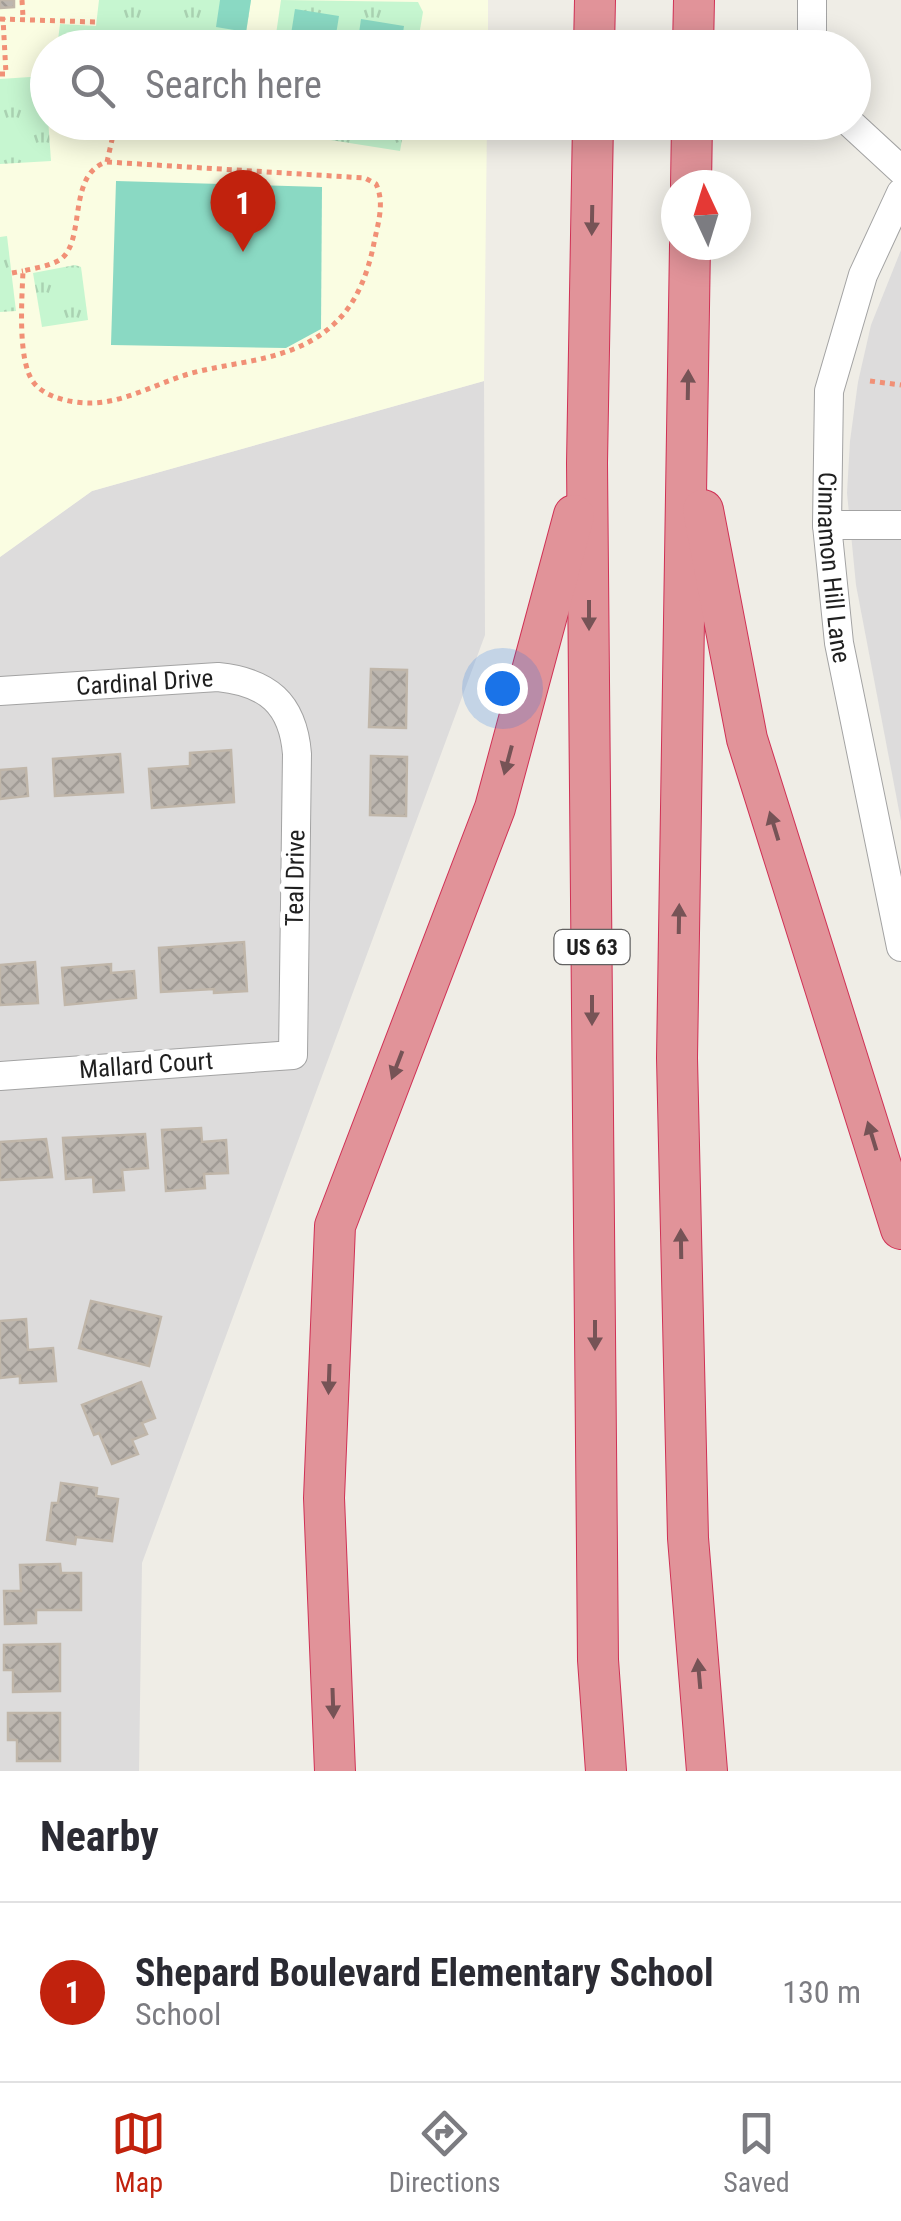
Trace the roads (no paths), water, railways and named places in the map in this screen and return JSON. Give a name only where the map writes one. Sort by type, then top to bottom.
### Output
[{"type":"highway","points":[[594,30],[595,0]]},
{"type":"highway","points":[[694,0],[694,30]]},
{"type":"highway","name":"US 63","points":[[593,140],[588,463],[598,1660],[606,1771]]},
{"type":"highway","points":[[691,170],[692,140]]},
{"type":"highway","points":[[690,260],[677,1078],[688,1538],[707,1771]]},
{"type":"highway","points":[[687,431],[747,739],[901,1228]]},
{"type":"highway","points":[[336,1771],[324,1498],[335,1226],[495,808],[588,463]]},
{"type":"street","points":[[812,0],[812,30]]},
{"type":"street","points":[[868,140],[901,170]]},
{"type":"street","name":"Cinnamon Hill Lane","points":[[901,193],[862,275],[829,391],[827,525],[839,643],[901,948]]},
{"type":"street","points":[[827,525],[901,525]]},
{"type":"street","name":"Cardinal Drive","points":[[0,691],[218,677],[246,680],[266,690],[281,705]]},
{"type":"street","name":"Teal Drive","points":[[281,705],[296,735],[297,754],[293,1056]]},
{"type":"street","name":"Mallard Court","points":[[0,1076],[293,1056]]},
{"type":"place","name":"Shepard Boulevard Elementary School","points":[[243,252]]}]
